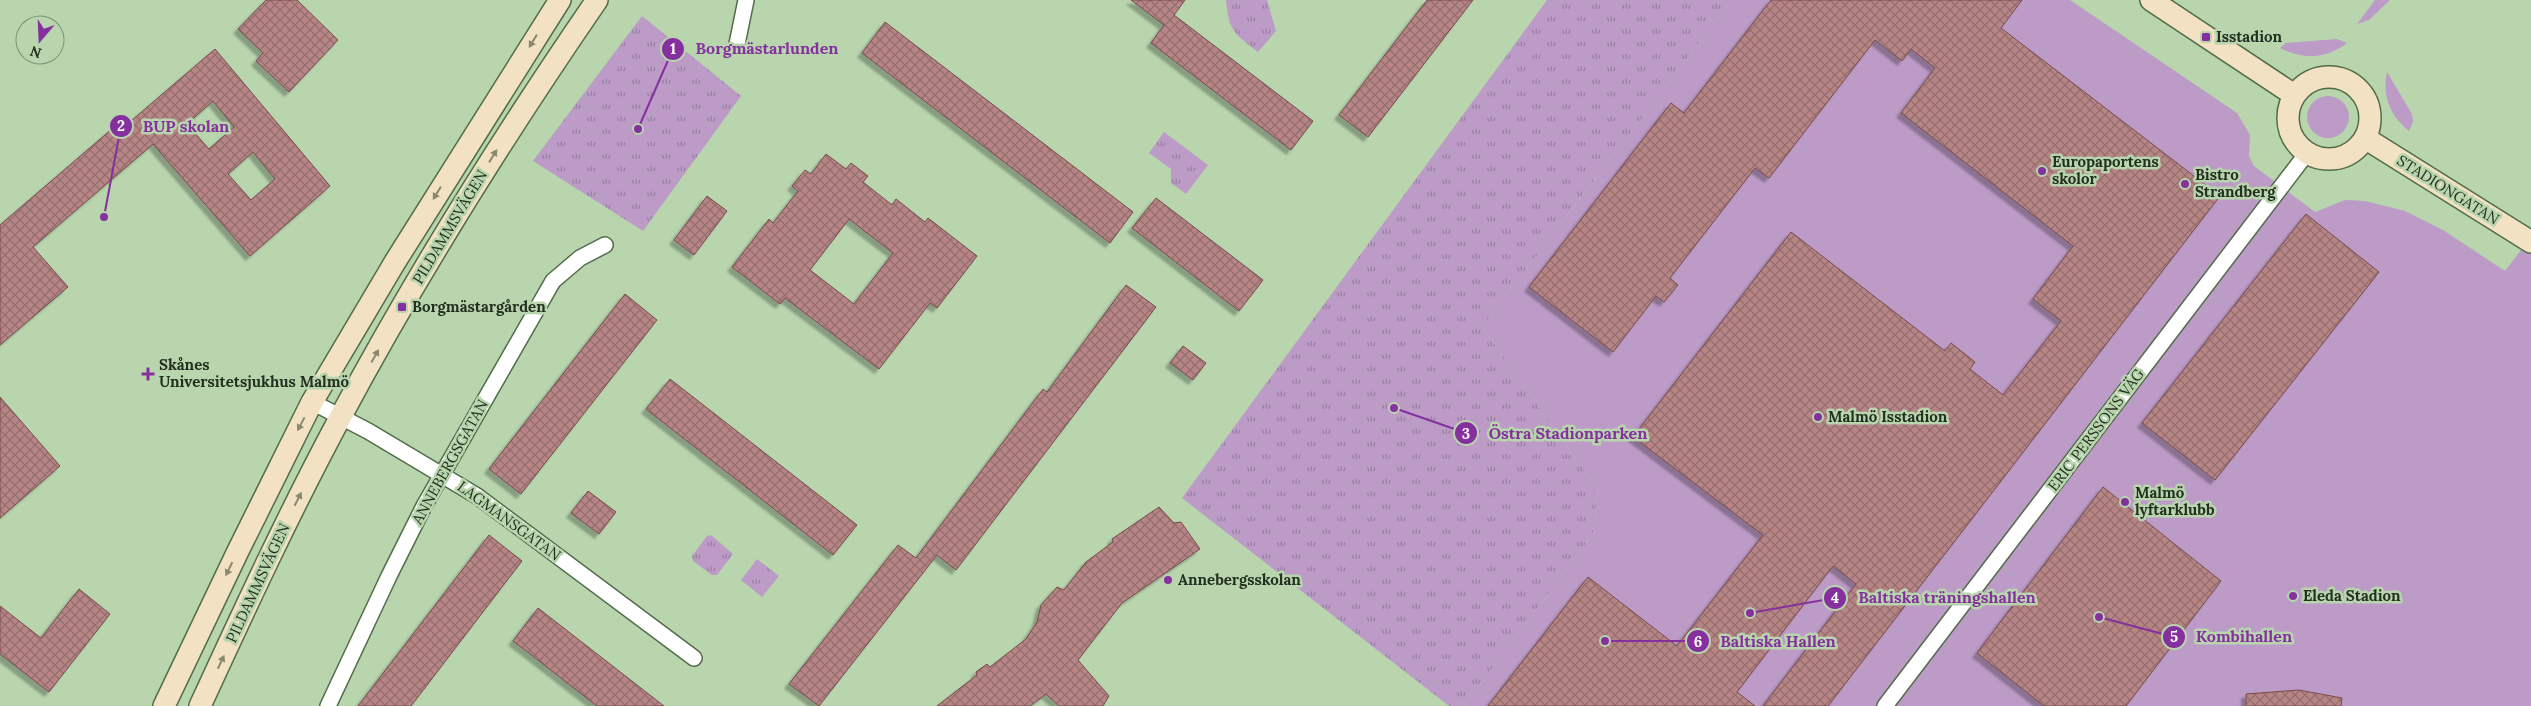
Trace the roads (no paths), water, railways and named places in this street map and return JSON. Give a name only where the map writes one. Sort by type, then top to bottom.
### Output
[{"type":"main road","name":"PILDAMMSVÄGEN","points":[[164,706],[242,542],[312,402],[405,245],[560,0]]},
{"type":"main road","name":"PILDAMMSVÄGEN","points":[[200,706],[255,586],[341,416],[402,307],[518,115],[598,0]]},
{"type":"main road","points":[[2151,0],[2294,95]]},
{"type":"main road","points":[[2317,78],[2336,78],[2352,84],[2362,94],[2368,104],[2369,128],[2364,138],[2356,149],[2346,156],[2333,159],[2320,158],[2307,153],[2290,134],[2287,121],[2289,107],[2294,95],[2308,82],[2317,78]]},
{"type":"main road","name":"STADIONGATAN","points":[[2364,138],[2531,242]]},
{"type":"street","points":[[737,44],[746,0]]},
{"type":"street","name":"ERIC PERSSONS VÄG","points":[[1885,706],[2288,181],[2307,153]]},
{"type":"street","name":"ANNEBERGSGATAN","points":[[328,706],[389,576],[443,474],[553,281],[580,258],[606,245]]},
{"type":"street","name":"LAGMANSGATAN","points":[[312,402],[341,416],[443,474],[477,496],[694,658]]},
{"type":"place","name":"Isstadion","points":[[2206,37]]},
{"type":"place","name":"Borgmästarlunden","points":[[638,129]]},
{"type":"place","name":"Europaportens skolor","points":[[2042,171]]},
{"type":"place","name":"Bistro Strandberg","points":[[2185,184]]},
{"type":"place","name":"BUP skolan","points":[[104,217]]},
{"type":"place","name":"Borgmästargården","points":[[402,307]]},
{"type":"place","name":"Skånes Universitetsjukhus Malmö","points":[[148,374]]},
{"type":"place","name":"Östra Stadionparken","points":[[1394,408]]},
{"type":"place","name":"Malmö Isstadion","points":[[1818,417]]},
{"type":"place","name":"Malmö lyftarklubb","points":[[2125,502]]},
{"type":"place","name":"Annebergsskolan","points":[[1168,580]]},
{"type":"place","name":"Eleda Stadion","points":[[2293,596]]},
{"type":"place","name":"Baltiska träningshallen","points":[[1750,613]]},
{"type":"place","name":"Kombihallen","points":[[2099,617]]},
{"type":"place","name":"Baltiska Hallen","points":[[1605,641]]}]
